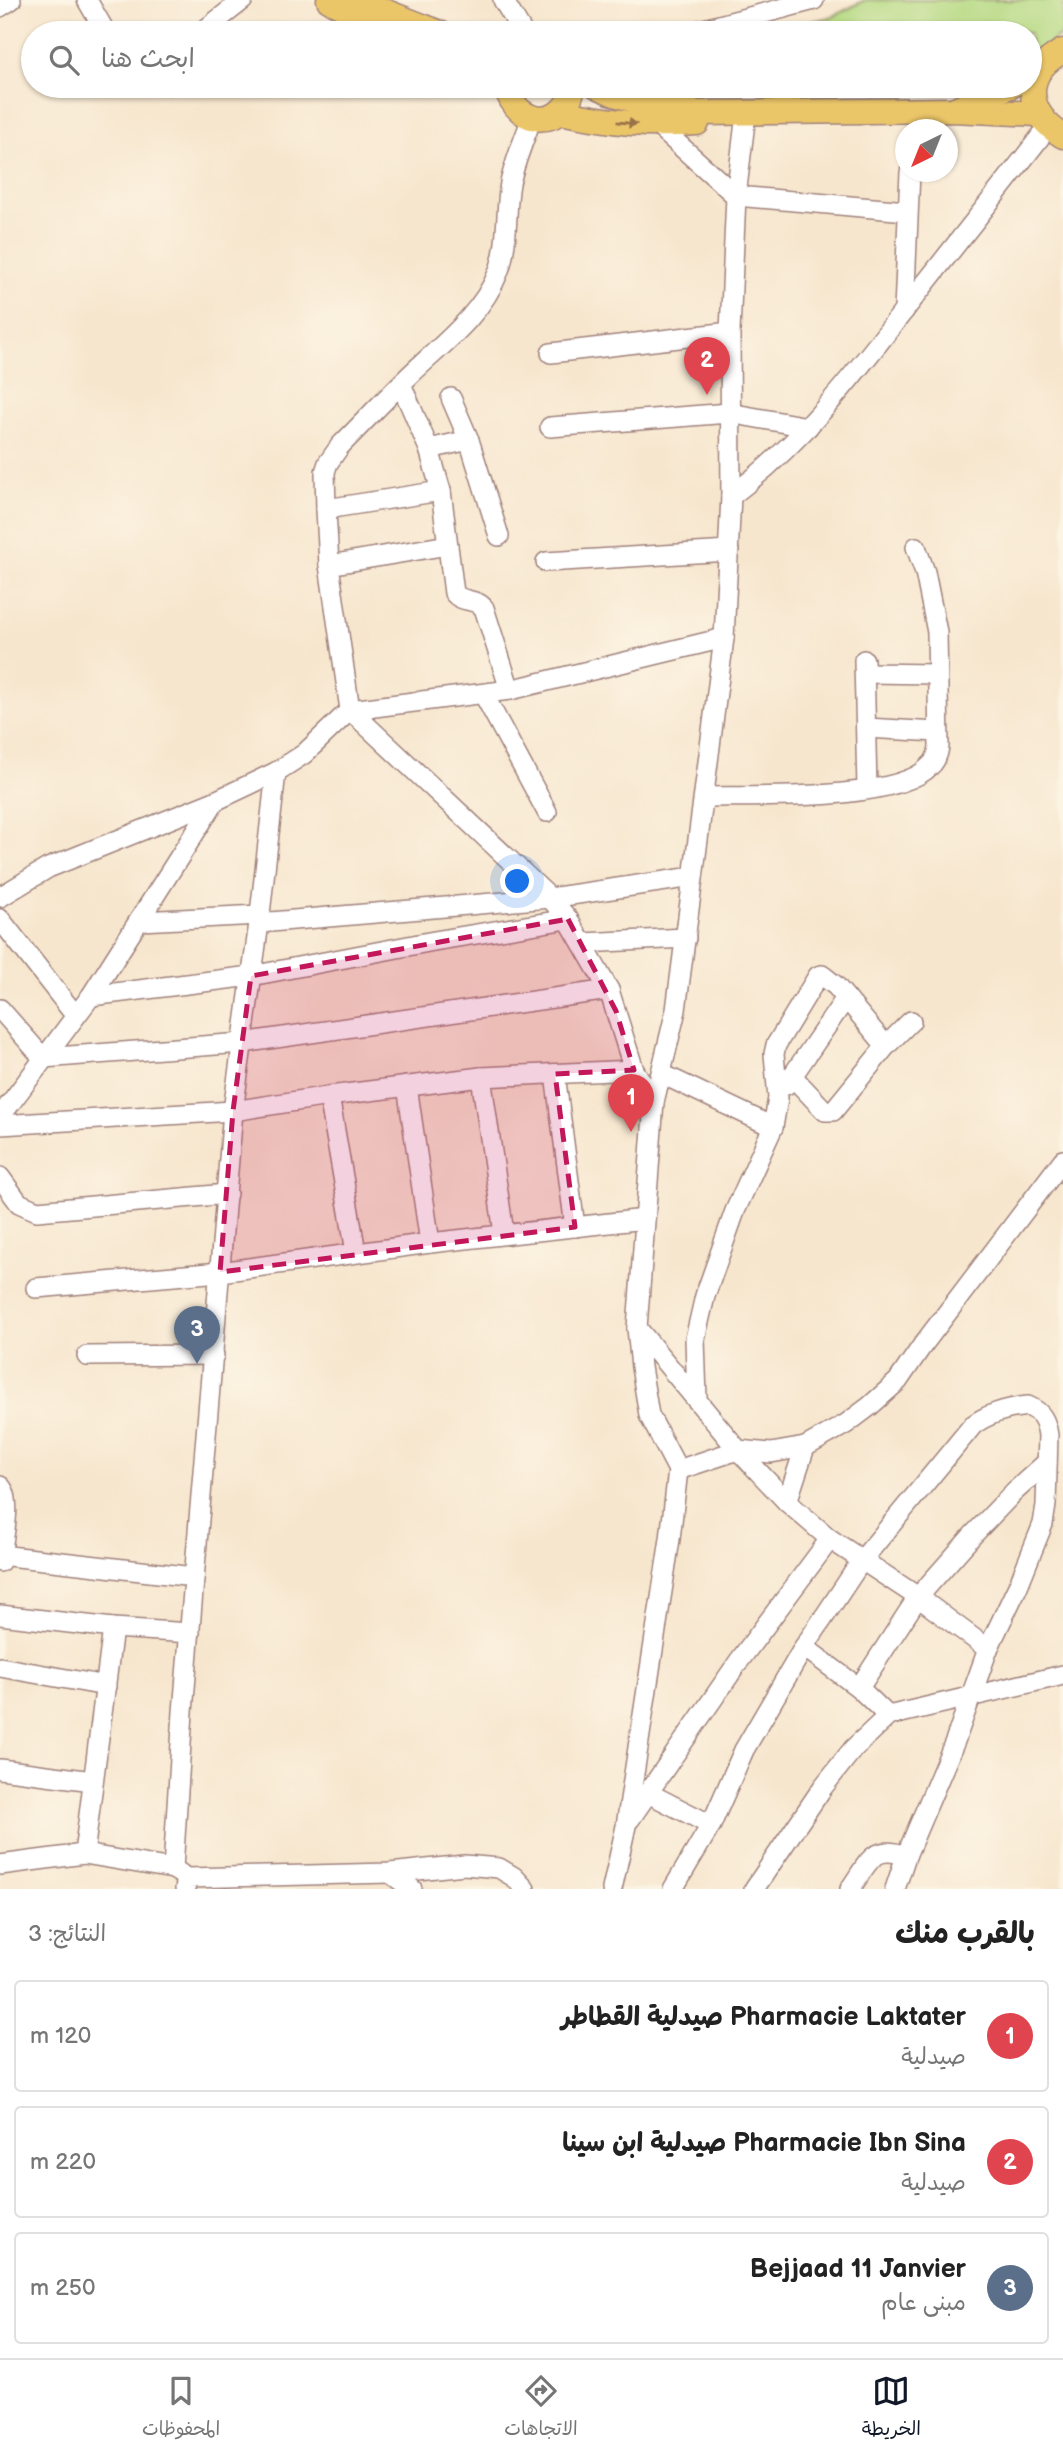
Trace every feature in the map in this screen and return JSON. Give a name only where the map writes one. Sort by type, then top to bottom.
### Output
[{"type":"main road","points":[[329,0],[369,21]]},
{"type":"main road","points":[[356,0],[409,21]]},
{"type":"main road","points":[[1042,66],[1063,51]]},
{"type":"main road","points":[[510,98],[519,111],[532,117],[547,118],[560,112],[570,98]]},
{"type":"main road","points":[[628,98],[656,107],[700,113],[895,119]]},
{"type":"main road","points":[[918,119],[953,110],[982,98]]},
{"type":"main road","points":[[1034,98],[1050,126]]},
{"type":"main road","points":[[953,110],[1050,126]]},
{"type":"main road","points":[[560,112],[624,124],[658,126],[702,123],[746,114]]},
{"type":"street","points":[[0,7],[11,0]]},
{"type":"street","points":[[87,0],[99,21]]},
{"type":"street","points":[[216,21],[243,0]]},
{"type":"street","points":[[503,0],[516,21]]},
{"type":"street","points":[[734,21],[814,0]]},
{"type":"street","points":[[618,1886],[678,1469],[649,1415],[638,1328],[654,1102],[676,1010],[724,638],[731,496],[730,332],[736,196],[746,114]]},
{"type":"street","points":[[532,117],[510,185],[505,247],[499,273],[484,299],[341,446],[328,463],[325,480],[329,565],[349,710],[550,898],[568,919],[609,990],[634,1070],[654,1102]]},
{"type":"street","points":[[658,126],[736,196],[907,211]]},
{"type":"street","points":[[731,496],[760,475],[808,427],[904,311],[1050,126]]},
{"type":"street","points":[[904,311],[909,182]]},
{"type":"street","points":[[551,353],[730,332]]},
{"type":"street","points":[[401,384],[429,449],[441,491],[454,593],[459,598],[477,602],[484,608],[510,690]]},
{"type":"street","points":[[451,398],[469,440],[499,536]]},
{"type":"street","points":[[550,427],[729,413],[808,427]]},
{"type":"street","points":[[429,449],[469,440]]},
{"type":"street","points":[[326,509],[441,491]]},
{"type":"street","points":[[329,565],[448,545]]},
{"type":"street","points":[[704,797],[822,794],[867,789],[898,783],[921,774],[930,767],[939,747],[937,632],[927,582],[916,547]]},
{"type":"street","points":[[546,562],[729,551]]},
{"type":"street","points":[[0,897],[48,868],[215,801],[276,772],[304,754],[349,710],[484,695],[724,638]]},
{"type":"street","points":[[867,789],[865,666],[936,674]]},
{"type":"street","points":[[484,695],[547,812]]},
{"type":"street","points":[[866,728],[938,732]]},
{"type":"street","points":[[187,1881],[190,1633],[194,1577],[233,1111],[260,919],[276,772]]},
{"type":"street","points":[[0,1117],[91,996],[215,801]]},
{"type":"street","points":[[140,921],[260,919],[550,898],[693,877]]},
{"type":"street","points":[[0,919],[75,1015]]},
{"type":"street","points":[[91,996],[251,976],[568,919]]},
{"type":"street","points":[[583,943],[686,938]]},
{"type":"street","points":[[697,1399],[695,1339],[705,1296],[735,1211],[773,1127],[778,1098],[774,1054],[776,1045],[814,980],[822,975],[846,998],[886,1046]]},
{"type":"street","points":[[43,1058],[242,1043],[609,990]]},
{"type":"street","points":[[778,1098],[846,998]]},
{"type":"street","points":[[0,1009],[43,1058]]},
{"type":"street","points":[[792,1076],[829,1112],[911,1021]]},
{"type":"street","points":[[0,1125],[233,1111],[481,1077],[634,1070]]},
{"type":"street","points":[[662,1073],[773,1127]]},
{"type":"street","points":[[555,1074],[575,1227]]},
{"type":"street","points":[[481,1077],[504,1233]]},
{"type":"street","points":[[407,1086],[430,1243]]},
{"type":"street","points":[[329,1096],[356,1252]]},
{"type":"street","points":[[678,1469],[738,1450],[771,1453],[805,1447],[846,1424],[898,1381],[1063,1160]]},
{"type":"street","points":[[0,1177],[19,1203],[37,1211],[227,1194]]},
{"type":"street","points":[[36,1288],[220,1272],[504,1233],[645,1219]]},
{"type":"street","points":[[638,1328],[738,1450],[787,1502],[830,1539],[918,1597],[988,1649]]},
{"type":"street","points":[[87,1356],[214,1355]]},
{"type":"street","points":[[673,1889],[711,1825],[744,1750],[804,1647],[862,1560],[973,1425],[984,1417],[1028,1406],[1036,1409],[1047,1424],[1046,1505],[1043,1524],[988,1649],[955,1741],[906,1856],[895,1889]]},
{"type":"street","points":[[787,1502],[805,1447]]},
{"type":"street","points":[[859,1688],[918,1597],[972,1535],[1047,1462]]},
{"type":"street","points":[[0,1486],[8,1499],[0,1562]]},
{"type":"street","points":[[626,1826],[739,1661],[830,1539]]},
{"type":"street","points":[[0,1555],[194,1577]]},
{"type":"street","points":[[0,1615],[113,1629],[190,1633]]},
{"type":"street","points":[[84,1854],[113,1629]]},
{"type":"street","points":[[804,1647],[859,1688],[888,1716]]},
{"type":"street","points":[[0,1667],[106,1686]]},
{"type":"street","points":[[754,1889],[823,1787],[853,1749],[888,1716],[1063,1675]]},
{"type":"street","points":[[0,1769],[93,1781]]},
{"type":"street","points":[[648,1793],[711,1825]]},
{"type":"street","points":[[850,1889],[879,1853],[892,1850],[906,1856]]},
{"type":"street","points":[[0,1865],[84,1854],[187,1881],[390,1873],[464,1865],[486,1866],[499,1868],[525,1889]]},
{"type":"street","points":[[390,1873],[412,1889]]},
{"type":"street","points":[[300,1875],[319,1889]]},
{"type":"highlighted area","points":[[568,919],[616,1011],[634,1070],[555,1074],[575,1227],[220,1272],[233,1111],[251,976]]},
{"type":"green space","points":[[865,0],[1063,0],[1063,33],[1042,50],[1042,21],[814,21],[834,16]]},
{"type":"place","name":"Pharmacie Ibn Sina صيدلية ابن سينا","points":[[707,395]]},
{"type":"place","name":"Pharmacie Laktater صيدلية القطاطر","points":[[631,1132]]},
{"type":"place","name":"Bejjaad 11 Janvier","points":[[197,1364]]}]
